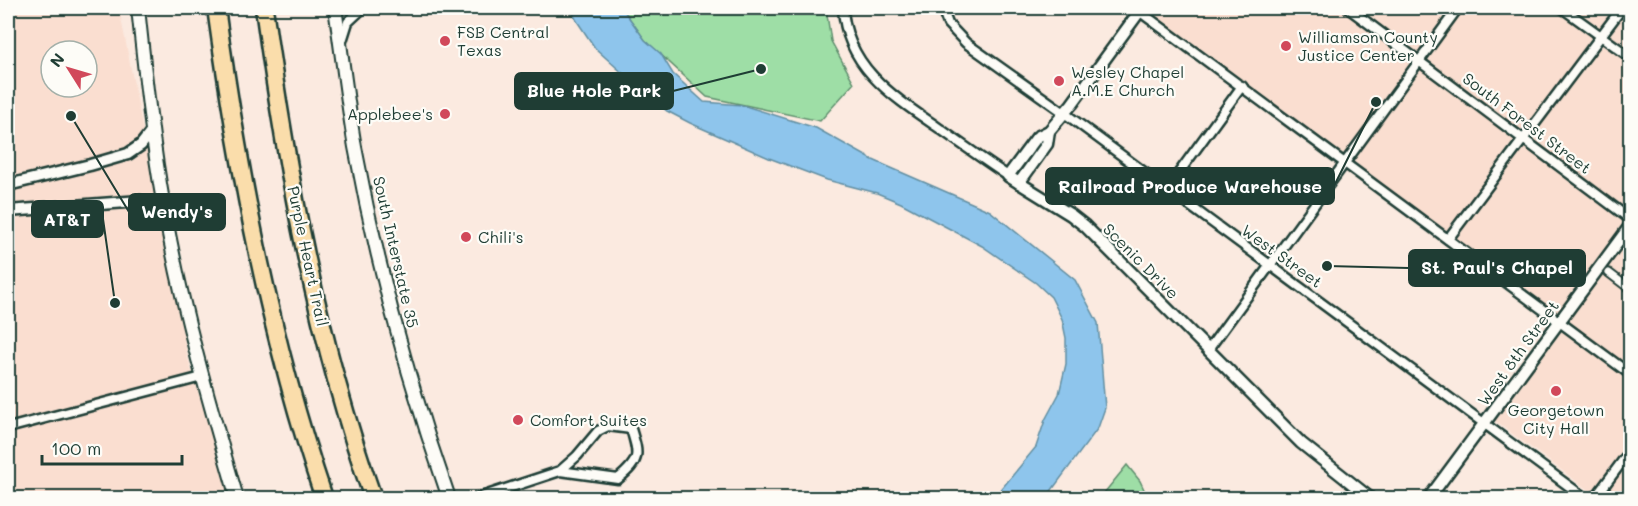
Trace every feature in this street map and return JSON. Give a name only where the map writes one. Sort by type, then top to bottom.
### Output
[{"type":"highway","points":[[216,8],[233,125],[268,300],[284,368],[324,498]]},
{"type":"highway","name":"Purple Heart Trail","points":[[264,8],[288,167],[308,264],[346,410],[374,498]]},
{"type":"main road","points":[[138,8],[152,131],[164,208],[202,377],[237,498]]},
{"type":"main road","name":"South Interstate 35","points":[[335,8],[355,146],[395,324],[433,453],[450,498]]},
{"type":"street","points":[[341,47],[348,22],[363,8]]},
{"type":"street","name":"Scenic Drive","points":[[843,8],[854,53],[876,81],[903,104],[1085,226],[1300,443],[1370,498]]},
{"type":"street","name":"West Street","points":[[942,8],[948,24],[966,43],[1063,112],[1585,498]]},
{"type":"street","name":"South Forest Street","points":[[1348,8],[1630,219]]},
{"type":"street","points":[[1208,350],[1458,8]]},
{"type":"street","points":[[1562,8],[1630,57]]},
{"type":"street","points":[[1448,239],[1622,8]]},
{"type":"street","points":[[1008,176],[1037,137],[1049,131],[1072,104],[1139,9],[1630,374]]},
{"type":"street","points":[[1167,189],[1242,86]]},
{"type":"street","points":[[8,185],[128,154],[141,145],[152,131]]},
{"type":"street","points":[[1019,183],[1047,144],[1049,131]]},
{"type":"street","points":[[8,211],[140,201],[164,208]]},
{"type":"street","name":"West 8th Street","points":[[1429,498],[1630,226]]},
{"type":"street","points":[[1609,273],[1630,289]]},
{"type":"street","points":[[8,428],[202,377]]},
{"type":"street","points":[[478,498],[560,471],[577,456],[598,431],[608,426],[631,429],[638,454],[634,464],[618,479],[560,471]]},
{"type":"street","points":[[1595,498],[1630,451]]},
{"type":"shaded area","points":[[8,8],[119,8],[188,359],[231,498],[8,498]]},
{"type":"shaded area","points":[[1144,8],[1630,8],[1630,498],[1599,498],[1495,421],[1569,321]]},
{"type":"green space","points":[[622,8],[826,8],[831,41],[854,83],[820,121],[707,97],[645,40]]},
{"type":"green space","points":[[1127,465],[1140,481],[1148,498],[1100,498]]},
{"type":"water","points":[[570,8],[622,8],[645,40],[661,54],[673,74],[704,102],[742,105],[816,128],[873,160],[990,211],[1075,280],[1098,323],[1105,408],[1098,428],[1046,498],[994,498],[1036,447],[1045,420],[1059,394],[1066,364],[1066,338],[1062,319],[1051,297],[1036,283],[982,246],[901,203],[877,193],[827,180],[769,158],[667,111],[595,48]]},
{"type":"place","name":"FSB Central Texas","points":[[445,41]]},
{"type":"place","name":"Williamson County Justice Center","points":[[1286,46]]},
{"type":"place","name":"Blue Hole Park","points":[[761,69]]},
{"type":"place","name":"Wesley Chapel A.M.E Church","points":[[1059,81]]},
{"type":"place","name":"Railroad Produce Warehouse","points":[[1376,102]]},
{"type":"place","name":"Applebee's","points":[[445,114]]},
{"type":"place","name":"Wendy's","points":[[71,116]]},
{"type":"place","name":"Chili's","points":[[466,237]]},
{"type":"place","name":"St. Paul's Chapel","points":[[1327,266]]},
{"type":"place","name":"AT&T","points":[[115,303]]},
{"type":"place","name":"Georgetown City Hall","points":[[1556,391]]},
{"type":"place","name":"Comfort Suites","points":[[518,420]]}]
